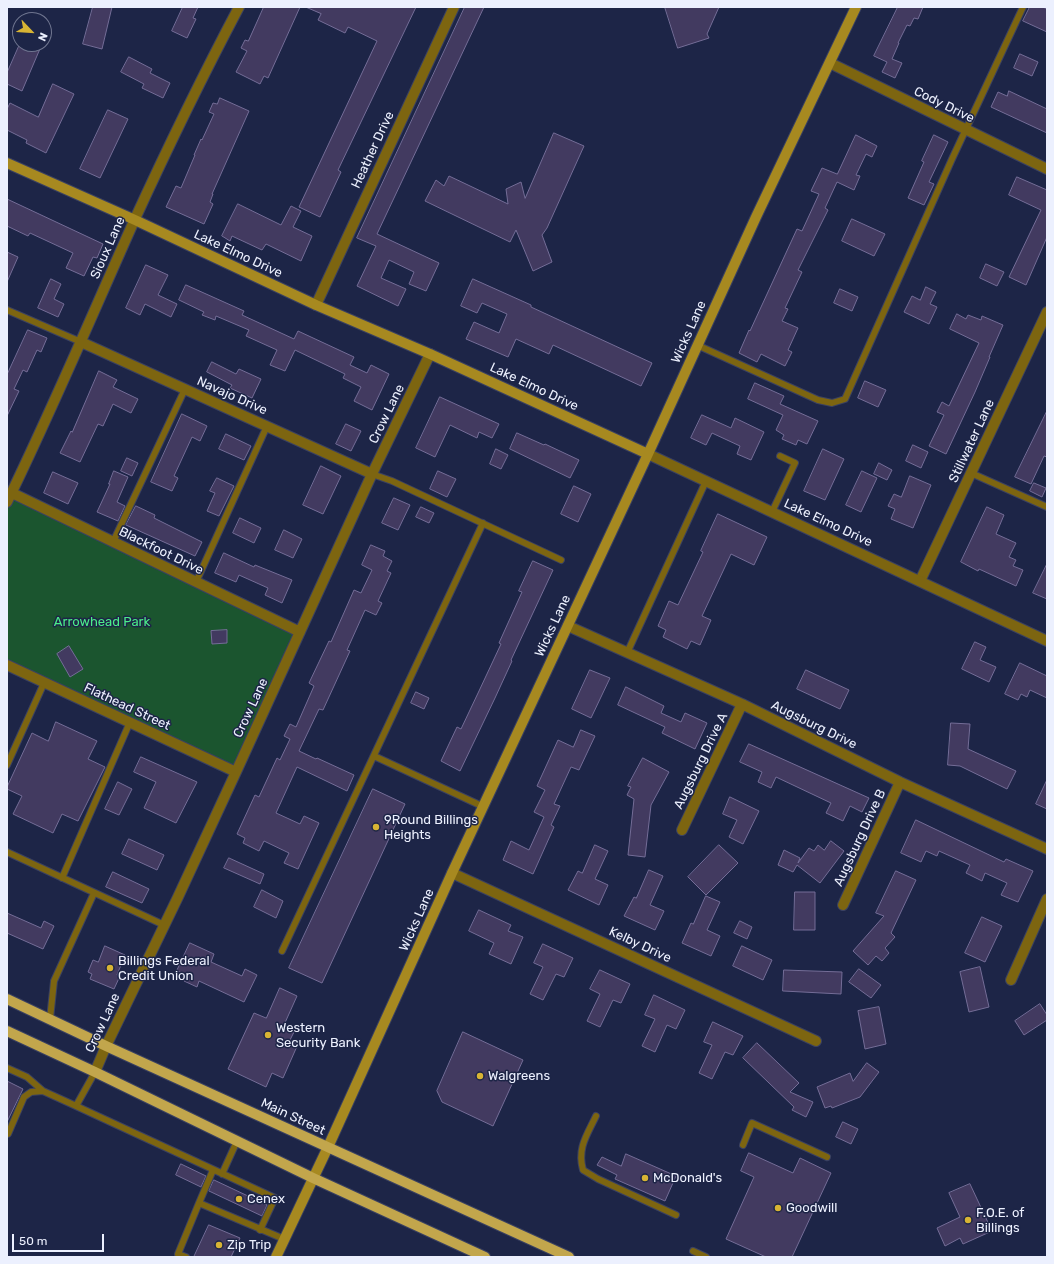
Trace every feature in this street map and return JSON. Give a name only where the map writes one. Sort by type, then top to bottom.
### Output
[{"type":"main road","name":"Wicks Lane","points":[[276,1257],[328,1147],[452,873],[648,454],[756,217],[856,7]]},
{"type":"main road","name":"Lake Elmo Drive","points":[[7,162],[316,305],[430,354],[648,454]]},
{"type":"main road","name":"Main Street","points":[[7,999],[106,1046],[569,1257]]},
{"type":"main road","points":[[7,1031],[313,1178],[485,1257]]},
{"type":"street","name":"Sioux Lane","points":[[7,502],[81,342],[135,220],[207,69],[239,7]]},
{"type":"street","name":"Heather Drive","points":[[316,305],[454,7]]},
{"type":"street","name":"Cody Drive","points":[[830,63],[1047,169]]},
{"type":"street","name":"Stillwater Lane","points":[[920,580],[1047,312]]},
{"type":"street","name":"Navajo Drive","points":[[81,342],[372,474]]},
{"type":"street","name":"Crow Lane","points":[[95,1072],[236,772],[372,474],[430,354]]},
{"type":"street","name":"Lake Elmo Drive","points":[[648,454],[920,580],[1047,641]]},
{"type":"street","name":"Blackfoot Drive","points":[[12,493],[300,632]]},
{"type":"street","name":"Augsburg Drive","points":[[568,626],[742,704],[900,782],[1047,849]]},
{"type":"street","name":"Flathead Street","points":[[7,665],[236,772]]},
{"type":"street","name":"Augsburg Drive A","points":[[682,830],[742,704]]},
{"type":"street","name":"Augsburg Drive B","points":[[843,905],[900,782]]},
{"type":"street","name":"Kelby Drive","points":[[452,873],[816,1040]]},
{"type":"street","points":[[1011,980],[1047,899]]},
{"type":"lane","points":[[697,345],[818,400],[832,403],[845,399],[1023,7]]},
{"type":"lane","points":[[7,310],[81,342]]},
{"type":"lane","points":[[113,542],[185,389]]},
{"type":"lane","points":[[196,582],[268,426]]},
{"type":"lane","points":[[772,512],[795,463],[780,456]]},
{"type":"lane","points":[[971,473],[1047,507]]},
{"type":"lane","points":[[372,474],[392,481],[562,560]]},
{"type":"lane","points":[[627,653],[706,481]]},
{"type":"lane","points":[[282,951],[483,524]]},
{"type":"lane","points":[[7,765],[44,683]]},
{"type":"lane","points":[[62,878],[130,722]]},
{"type":"lane","points":[[374,756],[484,807]]},
{"type":"lane","points":[[7,852],[164,925]]},
{"type":"lane","points":[[50,1019],[54,981],[94,893]]},
{"type":"lane","points":[[7,1068],[28,1077],[43,1091],[275,1198],[260,1230]]},
{"type":"lane","points":[[76,1106],[95,1072]]},
{"type":"lane","points":[[7,1134],[24,1098],[31,1092],[43,1091]]},
{"type":"lane","points":[[596,1116],[582,1147],[581,1160],[583,1170],[598,1179],[676,1215]]},
{"type":"lane","points":[[743,1144],[752,1123],[827,1157]]},
{"type":"lane","points":[[222,1174],[237,1141]]},
{"type":"lane","points":[[186,1257],[178,1254],[213,1170]]},
{"type":"lane","points":[[199,1203],[284,1239]]},
{"type":"lane","points":[[693,1251],[706,1257]]},
{"type":"green space","name":"Arrowhead Park","points":[[9,498],[138,554],[293,634],[232,770],[7,661],[7,503]]},
{"type":"building","points":[[93,7],[112,7],[102,49],[83,44]]},
{"type":"building","points":[[183,7],[198,7],[193,18],[196,19],[187,38],[172,31]]},
{"type":"building","points":[[264,7],[300,7],[268,78],[264,76],[260,84],[236,72],[247,51],[241,48],[245,40],[248,41]]},
{"type":"building","points":[[306,7],[416,7],[338,170],[341,172],[320,217],[299,207],[377,41],[348,27],[345,33],[318,20],[321,14]]},
{"type":"building","points":[[465,7],[484,7],[377,234],[439,263],[426,291],[409,284],[414,272],[389,260],[381,278],[406,289],[398,306],[357,286],[376,246],[357,238]]},
{"type":"building","points":[[665,7],[719,7],[707,34],[709,38],[678,48]]},
{"type":"building","points":[[898,7],[923,7],[918,19],[914,18],[910,26],[907,25],[898,43],[892,59],[902,63],[895,78],[882,72],[887,62],[874,56]]},
{"type":"building","points":[[1030,7],[1043,7],[1047,9],[1047,32],[1023,21]]},
{"type":"building","points":[[16,52],[39,52],[22,91],[7,84],[7,73]]},
{"type":"building","points":[[1020,54],[1038,62],[1032,76],[1014,68]]},
{"type":"building","points":[[129,57],[152,69],[150,73],[170,83],[163,98],[142,88],[144,84],[121,72]]},
{"type":"building","points":[[53,84],[74,94],[46,153],[26,143],[27,140],[7,130],[7,109],[10,103],[38,117]]},
{"type":"building","points":[[1009,91],[1047,109],[1047,133],[991,107],[998,92],[1007,96]]},
{"type":"building","points":[[220,98],[249,111],[212,194],[210,202],[213,204],[204,224],[166,207],[176,186],[181,188],[201,139],[202,140],[214,114],[209,112],[213,103],[217,104]]},
{"type":"building","points":[[108,110],[128,119],[100,178],[80,169]]},
{"type":"building","points":[[554,133],[584,146],[547,228],[542,235],[552,262],[533,271],[516,230],[510,242],[425,201],[436,180],[444,186],[449,176],[508,204],[506,189],[521,182],[525,198]]},
{"type":"building","points":[[856,135],[877,146],[872,157],[866,154],[856,175],[860,176],[854,190],[837,182],[825,208],[828,210],[798,270],[802,272],[785,308],[788,309],[782,321],[798,328],[788,350],[792,352],[785,366],[761,354],[757,362],[739,353],[749,330],[750,331],[797,229],[802,231],[819,194],[811,191],[822,168],[837,174]]},
{"type":"building","points":[[934,135],[948,142],[929,182],[934,184],[924,205],[908,198]]},
{"type":"building","points":[[1017,177],[1047,190],[1047,237],[1026,285],[1009,277],[1041,210],[1009,195]]},
{"type":"building","points":[[7,199],[103,244],[97,258],[93,257],[84,276],[66,268],[73,253],[30,233],[28,236],[7,226]]},
{"type":"building","points":[[238,204],[281,225],[291,206],[301,211],[293,227],[312,236],[301,261],[266,244],[262,250],[232,236],[230,241],[222,236]]},
{"type":"building","points":[[852,219],[885,234],[874,256],[842,241]]},
{"type":"building","points":[[7,252],[18,257],[7,282]]},
{"type":"building","points":[[986,264],[1004,272],[997,286],[980,278]]},
{"type":"building","points":[[146,265],[168,275],[158,295],[177,304],[171,317],[145,304],[140,315],[126,308]]},
{"type":"building","points":[[51,279],[61,284],[54,299],[64,304],[58,317],[38,308]]},
{"type":"building","points":[[473,279],[652,363],[641,386],[553,345],[549,354],[516,339],[508,357],[466,339],[474,322],[499,333],[507,314],[482,303],[477,313],[461,306]]},
{"type":"building","points":[[186,285],[244,311],[242,315],[294,339],[298,331],[354,357],[350,365],[367,373],[371,365],[389,374],[372,410],[354,401],[361,387],[343,378],[345,374],[295,350],[285,371],[270,365],[277,350],[246,336],[249,330],[216,316],[215,320],[202,315],[204,312],[179,300]]},
{"type":"building","points":[[926,287],[936,292],[930,304],[937,307],[929,324],[904,312],[912,296],[920,300]]},
{"type":"building","points":[[840,289],[858,297],[852,311],[834,303]]},
{"type":"building","points":[[957,314],[966,319],[968,315],[981,320],[982,316],[1003,325],[975,392],[946,454],[929,446],[944,415],[937,412],[942,402],[949,406],[979,343],[950,329]]},
{"type":"building","points":[[28,330],[47,338],[41,352],[37,350],[27,372],[23,370],[14,389],[19,391],[7,416],[7,375]]},
{"type":"building","points":[[212,362],[236,374],[239,369],[261,379],[252,398],[230,388],[232,385],[207,372]]},
{"type":"building","points":[[99,371],[117,380],[113,387],[138,399],[131,413],[113,404],[103,426],[98,424],[80,462],[60,453],[71,431],[72,432]]},
{"type":"building","points":[[865,381],[886,390],[878,407],[858,398]]},
{"type":"building","points":[[755,383],[784,396],[780,404],[818,421],[807,444],[798,440],[796,445],[782,439],[784,435],[776,430],[783,415],[748,399]]},
{"type":"building","points":[[440,397],[499,424],[492,438],[479,432],[477,438],[450,425],[435,457],[416,448]]},
{"type":"building","points":[[1047,411],[1047,457],[1044,456],[1031,484],[1015,477]]},
{"type":"building","points":[[182,414],[207,426],[200,441],[192,437],[174,476],[178,478],[172,491],[151,482]]},
{"type":"building","points":[[702,415],[731,428],[735,418],[764,432],[751,460],[737,454],[740,446],[712,433],[706,445],[691,438]]},
{"type":"building","points":[[346,424],[361,431],[351,451],[336,444]]},
{"type":"building","points":[[517,433],[579,460],[570,478],[510,449]]},
{"type":"building","points":[[226,434],[251,446],[244,460],[219,449]]},
{"type":"building","points":[[913,445],[928,452],[921,468],[906,461]]},
{"type":"building","points":[[496,449],[508,455],[501,469],[490,464]]},
{"type":"building","points":[[823,449],[844,459],[825,500],[804,491]]},
{"type":"building","points":[[127,458],[138,463],[132,476],[121,471]]},
{"type":"building","points":[[879,463],[892,470],[887,480],[874,474]]},
{"type":"building","points":[[321,466],[341,476],[323,514],[303,505]]},
{"type":"building","points":[[114,471],[128,477],[117,502],[125,506],[118,521],[97,512],[110,484]]},
{"type":"building","points":[[438,471],[456,479],[447,497],[430,489]]},
{"type":"building","points":[[862,471],[877,478],[861,512],[846,505]]},
{"type":"building","points":[[53,472],[78,483],[68,504],[44,493]]},
{"type":"building","points":[[910,476],[931,485],[913,528],[891,519],[895,509],[888,506],[894,494],[901,497]]},
{"type":"building","points":[[217,478],[234,486],[219,516],[207,511],[215,493],[210,491]]},
{"type":"building","points":[[1034,483],[1046,488],[1042,497],[1030,491]]},
{"type":"building","points":[[574,486],[591,494],[578,522],[561,514]]},
{"type":"building","points":[[394,498],[410,505],[398,530],[382,523]]},
{"type":"building","points":[[136,506],[155,515],[154,518],[202,542],[195,556],[126,525]]},
{"type":"building","points":[[421,507],[434,513],[429,523],[416,517]]},
{"type":"building","points":[[987,507],[1004,515],[996,534],[1016,543],[1009,557],[1016,560],[1013,566],[1023,570],[1016,586],[979,569],[978,571],[961,562]]},
{"type":"building","points":[[718,514],[767,537],[754,565],[731,554],[702,616],[711,620],[700,645],[691,641],[687,649],[663,637],[666,630],[658,626],[669,601],[678,605],[703,552],[701,551]]},
{"type":"building","points":[[240,518],[261,528],[254,543],[233,533]]},
{"type":"building","points":[[284,530],[302,539],[293,558],[275,550]]},
{"type":"building","points":[[371,545],[385,551],[383,556],[392,561],[387,571],[391,573],[378,601],[382,603],[376,615],[365,610],[347,650],[350,651],[323,710],[319,709],[299,751],[354,775],[347,791],[297,767],[276,813],[300,824],[304,816],[319,823],[298,869],[284,863],[289,853],[264,841],[259,851],[243,843],[245,838],[237,834],[255,795],[259,797],[277,758],[280,760],[290,739],[284,736],[290,724],[296,727],[314,686],[309,683],[329,641],[331,642],[354,590],[361,593],[372,570],[362,565]]},
{"type":"building","points":[[224,553],[254,567],[255,565],[292,580],[282,603],[265,595],[268,588],[239,575],[236,582],[215,573]]},
{"type":"building","points":[[533,561],[553,570],[460,771],[441,761],[457,727],[461,729],[501,644],[499,643],[522,592],[519,591]]},
{"type":"building","points":[[1047,564],[1047,599],[1033,593]]},
{"type":"building","points":[[227,630],[227,643],[212,644],[211,631]]},
{"type":"building","points":[[975,642],[986,647],[980,660],[996,667],[989,682],[962,669]]},
{"type":"building","points":[[69,646],[83,669],[70,677],[57,654]]},
{"type":"building","points":[[1020,663],[1047,676],[1047,698],[1030,690],[1027,697],[1021,694],[1018,700],[1005,694]]},
{"type":"building","points":[[590,670],[610,678],[591,718],[572,709]]},
{"type":"building","points":[[806,670],[849,690],[840,709],[797,689]]},
{"type":"building","points":[[626,687],[664,706],[661,713],[681,722],[685,713],[707,723],[695,749],[662,733],[665,727],[618,705]]},
{"type":"building","points":[[416,692],[429,698],[424,709],[411,703]]},
{"type":"building","points":[[56,722],[97,741],[88,759],[105,767],[78,821],[62,814],[53,833],[13,814],[22,796],[7,789],[7,787],[32,733],[48,741]]},
{"type":"building","points":[[951,723],[970,724],[968,749],[1016,771],[1007,789],[960,766],[948,765]]},
{"type":"building","points":[[581,730],[595,736],[579,770],[571,767],[554,804],[560,806],[551,825],[554,827],[533,874],[503,860],[511,841],[529,850],[544,817],[534,812],[545,790],[537,786],[558,740],[573,747]]},
{"type":"building","points":[[749,744],[869,798],[862,812],[850,806],[843,821],[826,813],[831,803],[776,777],[771,788],[758,782],[762,772],[740,762]]},
{"type":"building","points":[[141,757],[197,782],[176,823],[144,808],[156,782],[134,772]]},
{"type":"building","points":[[643,758],[669,772],[651,805],[645,857],[628,855],[634,799],[627,795],[631,787],[628,786]]},
{"type":"building","points":[[1047,780],[1047,809],[1036,804]]},
{"type":"building","points":[[118,782],[132,789],[119,815],[105,809]]},
{"type":"building","points":[[373,789],[405,804],[322,983],[289,968]]},
{"type":"building","points":[[730,797],[759,811],[743,844],[729,837],[737,820],[723,814]]},
{"type":"building","points":[[916,820],[1004,862],[1006,859],[1033,871],[1018,902],[1001,895],[1007,883],[985,873],[982,881],[966,873],[970,865],[939,851],[937,856],[926,851],[921,862],[901,853]]},
{"type":"building","points":[[129,839],[164,855],[157,870],[122,854]]},
{"type":"building","points":[[831,841],[844,851],[820,883],[797,865],[793,872],[778,865],[784,850],[800,858],[798,863],[809,848],[814,851],[818,845],[824,850]]},
{"type":"building","points":[[595,845],[608,851],[595,879],[608,885],[599,905],[568,890],[578,871],[582,873]]},
{"type":"building","points":[[719,845],[738,863],[706,895],[688,877]]},
{"type":"building","points":[[229,858],[264,874],[260,884],[224,868]]},
{"type":"building","points":[[649,870],[663,876],[650,905],[664,911],[655,930],[624,916],[634,897],[636,898]]},
{"type":"building","points":[[896,871],[916,880],[891,933],[895,937],[885,948],[889,953],[882,961],[876,956],[868,965],[853,951],[884,916],[876,913]]},
{"type":"building","points":[[113,872],[149,889],[142,903],[106,887]]},
{"type":"building","points":[[262,890],[283,901],[276,918],[254,907]]},
{"type":"building","points":[[795,892],[815,892],[815,930],[794,930]]},
{"type":"building","points":[[706,896],[720,902],[707,930],[720,936],[711,956],[682,943]]},
{"type":"building","points":[[479,910],[511,925],[508,931],[523,937],[511,964],[489,954],[494,943],[469,931]]},
{"type":"building","points":[[7,913],[41,928],[44,921],[54,926],[43,949],[7,933]]},
{"type":"building","points":[[982,917],[1002,926],[985,962],[965,953]]},
{"type":"building","points":[[740,921],[752,927],[747,939],[734,933]]},
{"type":"building","points":[[190,943],[214,954],[211,962],[242,976],[245,969],[257,975],[244,1002],[199,981],[197,987],[184,981],[187,975],[177,971]]},
{"type":"building","points":[[543,944],[573,958],[564,977],[556,974],[543,1000],[530,994],[543,967],[534,963]]},
{"type":"building","points":[[105,946],[125,955],[117,975],[120,976],[114,989],[90,979],[92,974],[88,972],[93,960],[98,962]]},
{"type":"building","points":[[742,946],[772,960],[763,980],[733,966]]},
{"type":"building","points":[[980,967],[989,1007],[969,1012],[960,972]]},
{"type":"building","points":[[859,969],[881,985],[871,998],[849,982]]},
{"type":"building","points":[[600,970],[630,984],[621,1003],[613,1000],[600,1027],[587,1021],[600,994],[590,989]]},
{"type":"building","points":[[784,970],[842,972],[841,994],[783,991]]},
{"type":"building","name":"Western Security Bank","points":[[280,988],[297,996],[284,1025],[295,1030],[290,1040],[298,1044],[283,1078],[272,1073],[266,1087],[228,1069],[254,1013],[266,1018]]},
{"type":"building","points":[[654,995],[685,1010],[676,1029],[667,1025],[655,1052],[642,1046],[655,1019],[645,1015]]},
{"type":"building","points":[[1040,1004],[1047,1015],[1047,1020],[1024,1035],[1015,1021]]},
{"type":"building","points":[[879,1007],[886,1044],[865,1049],[858,1011]]},
{"type":"building","points":[[713,1022],[743,1036],[733,1055],[725,1052],[712,1079],[699,1073],[712,1045],[704,1042]]},
{"type":"building","name":"Walgreens","points":[[463,1032],[523,1060],[493,1126],[442,1102],[437,1091]]},
{"type":"building","points":[[757,1043],[799,1083],[790,1092],[813,1102],[806,1117],[792,1110],[794,1107],[743,1058]]},
{"type":"building","points":[[867,1063],[879,1072],[860,1097],[832,1108],[831,1106],[825,1108],[817,1087],[850,1073],[853,1081]]},
{"type":"building","points":[[7,1081],[23,1089],[7,1122]]},
{"type":"building","points":[[843,1122],[858,1129],[851,1144],[836,1137]]},
{"type":"building","name":"Goodwill","points":[[749,1153],[793,1173],[800,1158],[831,1173],[792,1257],[766,1257],[726,1239],[754,1177],[741,1171]]},
{"type":"building","name":"McDonald's","points":[[626,1154],[676,1176],[665,1201],[615,1179],[617,1175],[597,1165],[602,1157],[621,1166]]},
{"type":"building","points":[[181,1164],[206,1176],[201,1187],[176,1175]]},
{"type":"building","points":[[214,1180],[267,1205],[262,1216],[209,1191]]},
{"type":"building","points":[[970,1184],[992,1231],[963,1244],[960,1238],[945,1246],[937,1228],[960,1217],[949,1193]]},
{"type":"building","points":[[209,1225],[240,1238],[231,1257],[194,1257]]},
{"type":"place","name":"9Round Billings Heights","points":[[376,827]]},
{"type":"place","name":"Billings Federal Credit Union","points":[[110,968]]},
{"type":"place","name":"Western Security Bank","points":[[268,1035]]},
{"type":"place","name":"Walgreens","points":[[480,1076]]},
{"type":"place","name":"McDonald's","points":[[645,1178]]},
{"type":"place","name":"Cenex","points":[[239,1199]]},
{"type":"place","name":"Goodwill","points":[[778,1208]]},
{"type":"place","name":"F.O.E. of Billings","points":[[968,1220]]},
{"type":"place","name":"Zip Trip","points":[[219,1245]]}]
